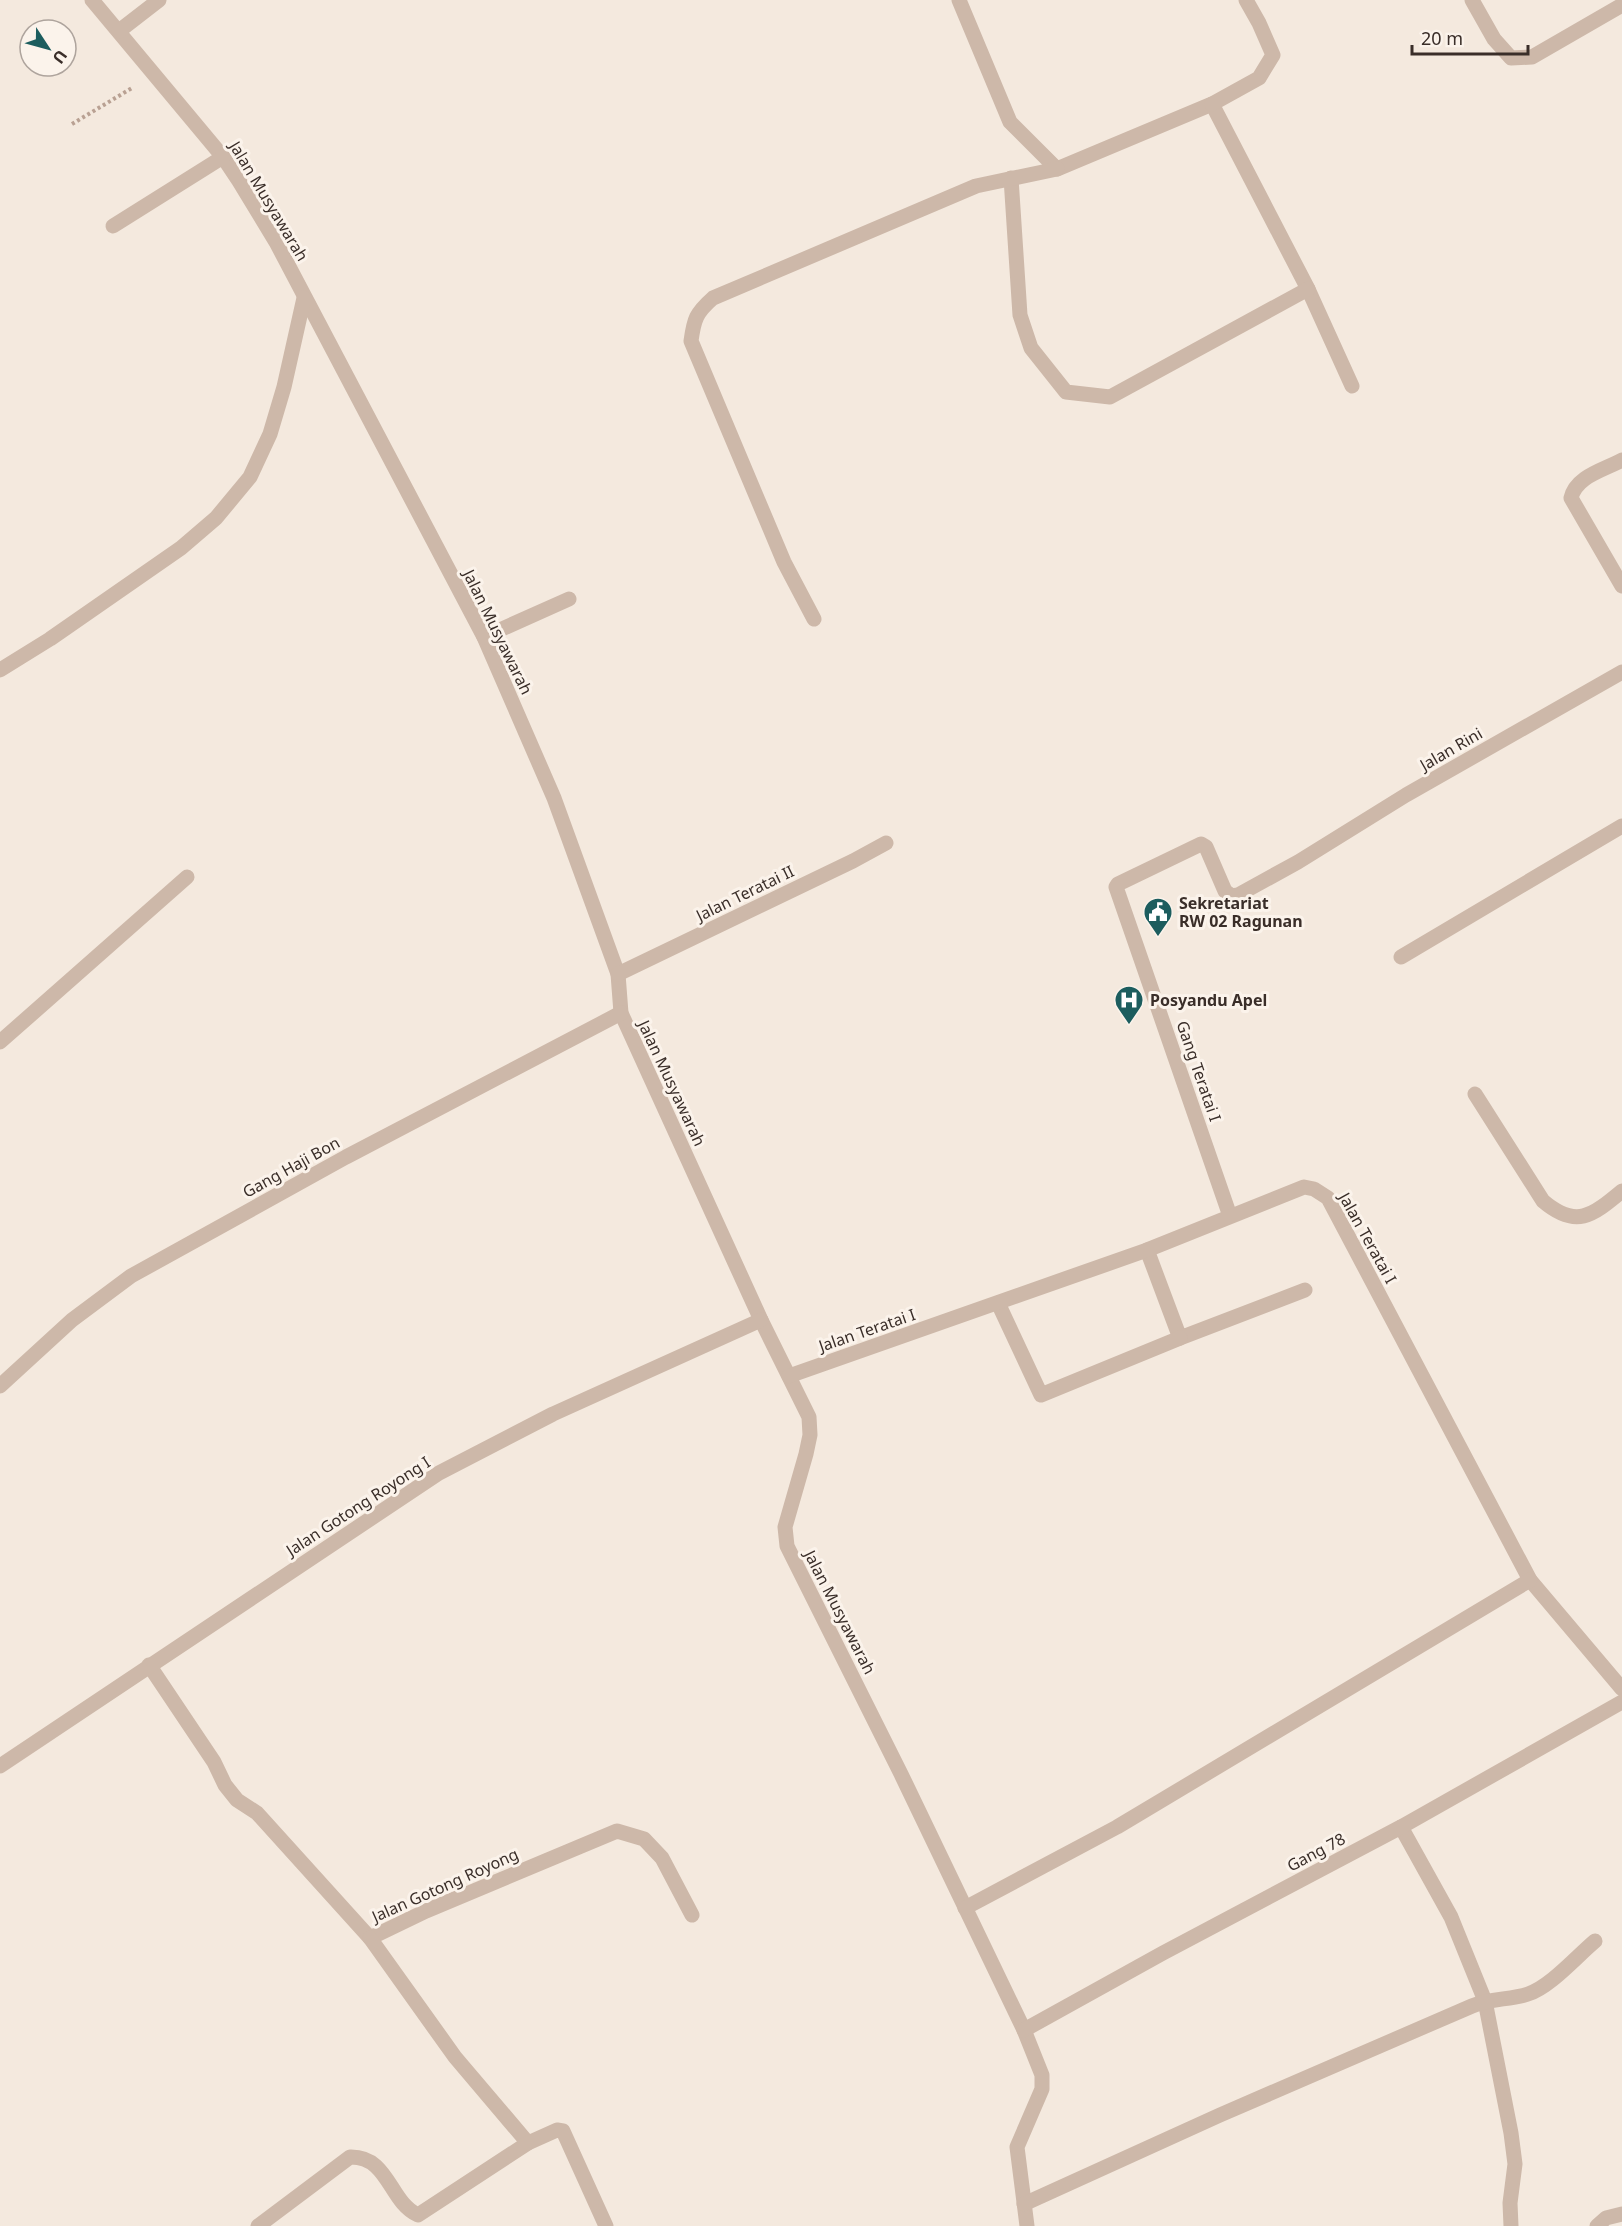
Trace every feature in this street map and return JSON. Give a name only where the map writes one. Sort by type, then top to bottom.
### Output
[{"type":"street","name":"Jalan Musyawarah","points":[[92,0],[223,157],[276,242],[484,637],[554,798],[618,974],[621,1013],[761,1320],[809,1417],[810,1435],[806,1454],[785,1527],[787,1545],[901,1773],[1024,2030],[1042,2075],[1042,2089],[1017,2147],[1027,2226]]},
{"type":"street","points":[[119,31],[159,0]]},
{"type":"street","points":[[959,0],[1010,122],[1057,169]]},
{"type":"street","points":[[813,619],[784,562],[691,341],[694,321],[699,310],[713,298],[976,186],[1057,169],[1212,104],[1259,78],[1273,55],[1246,0]]},
{"type":"street","points":[[1472,0],[1494,39],[1511,58],[1532,57],[1622,5]]},
{"type":"street","points":[[1212,104],[1308,290],[1352,386]]},
{"type":"street","points":[[113,226],[223,157]]},
{"type":"street","points":[[1011,178],[1020,315],[1030,348],[1066,392],[1110,397],[1308,290]]},
{"type":"street","points":[[0,670],[50,639],[181,548],[216,518],[250,477],[270,434],[284,387],[304,298]]},
{"type":"street","points":[[1622,460],[1578,482],[1571,498],[1622,586]]},
{"type":"street","points":[[484,637],[569,599]]},
{"type":"street","name":"Jalan Rini","points":[[1298,862],[1406,795],[1621,675]]},
{"type":"street","points":[[1401,957],[1622,826]]},
{"type":"street","name":"Jalan Teratai II","points":[[618,974],[886,843]]},
{"type":"street","name":"Gang Teratai I","points":[[1230,1216],[1116,887],[1122,880],[1201,844],[1206,847],[1225,891],[1232,896],[1238,895],[1298,862]]},
{"type":"street","points":[[0,1042],[188,877]]},
{"type":"street","name":"Gang Haji Bon","points":[[0,1386],[72,1320],[131,1276],[356,1152],[621,1013]]},
{"type":"street","points":[[1475,1094],[1543,1201],[1557,1213],[1569,1218],[1580,1218],[1605,1205],[1622,1191]]},
{"type":"street","name":"Jalan Teratai I","points":[[789,1376],[1147,1250],[1304,1187],[1314,1189],[1328,1198],[1530,1580],[1622,1689]]},
{"type":"street","points":[[1147,1250],[1180,1338]]},
{"type":"street","points":[[998,1303],[1041,1395],[1305,1290]]},
{"type":"street","name":"Jalan Gotong Royong I","points":[[0,1766],[439,1473],[553,1414],[761,1320]]},
{"type":"street","points":[[965,1908],[1117,1827],[1530,1580]]},
{"type":"street","name":"Jalan Gotong Royong","points":[[149,1665],[214,1762],[231,1793],[237,1800],[257,1813],[370,1938],[426,1911],[617,1831],[644,1839],[662,1858],[693,1915]]},
{"type":"street","name":"Gang 78","points":[[1024,2030],[1163,1953],[1401,1827],[1622,1702]]},
{"type":"street","points":[[1401,1827],[1450,1917],[1485,2001],[1515,2164],[1510,2203],[1510,2226]]},
{"type":"street","points":[[370,1938],[455,2057],[528,2143]]},
{"type":"street","points":[[1024,2204],[1220,2115],[1485,2001],[1529,1994],[1547,1982],[1595,1941]]},
{"type":"street","points":[[258,2226],[350,2157],[361,2157],[370,2161],[408,2209],[418,2215],[528,2143],[557,2130],[563,2131],[606,2226]]},
{"type":"street","points":[[1597,2226],[1606,2218],[1622,2214]]},
{"type":"path","points":[[72,124],[155,73]]},
{"type":"place","name":"Sekretariat RW 02 Ragunan","points":[[1158,938]]},
{"type":"place","name":"Posyandu Apel","points":[[1129,1026]]}]
